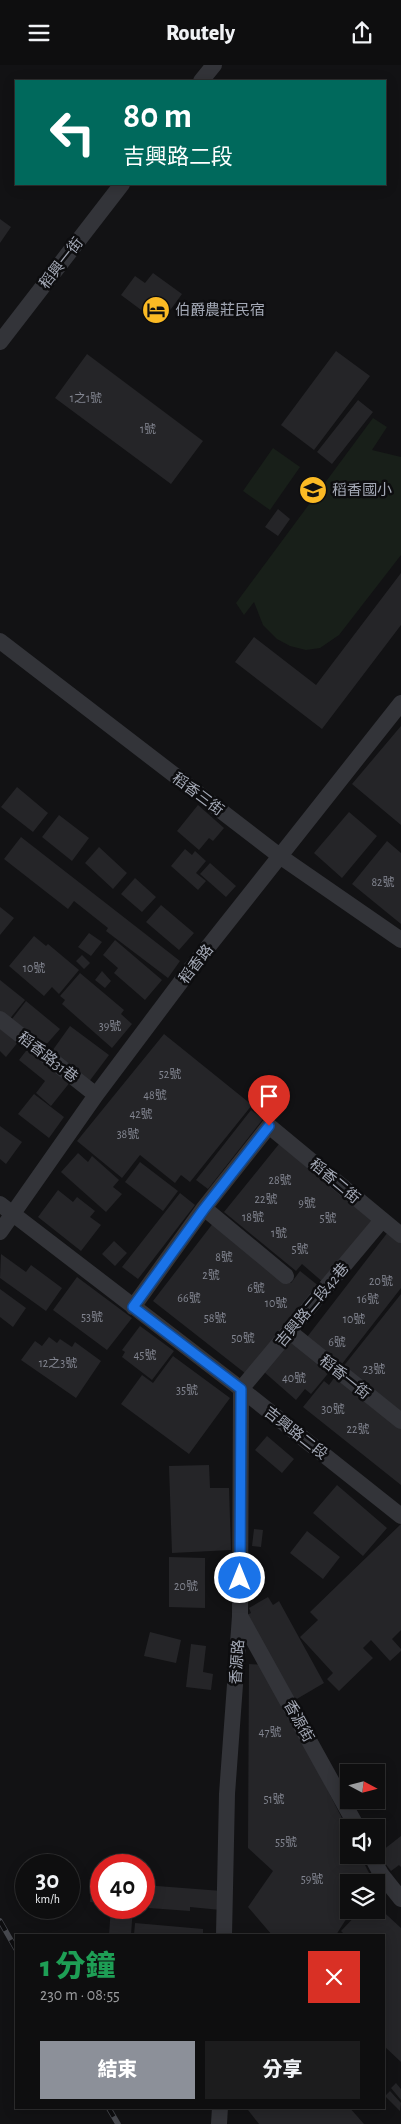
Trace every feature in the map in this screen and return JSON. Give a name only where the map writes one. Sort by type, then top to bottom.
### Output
[{"type":"street","points":[[202,80],[214,65]]},
{"type":"street","name":"稻興一街","points":[[0,342],[121,185]]},
{"type":"street","name":"稻香三街","points":[[0,641],[281,857],[401,941]]},
{"type":"street","name":"稻香路","points":[[0,1231],[96,1095],[189,971],[401,703]]},
{"type":"street","name":"稻香路31巷","points":[[0,1019],[96,1095]]},
{"type":"street","name":"稻香二街","points":[[204,1209],[269,1126],[401,1235]]},
{"type":"street","name":"吉興路二段","points":[[0,1204],[241,1389],[401,1516]]},
{"type":"street","points":[[133,1307],[204,1209],[286,1276]]},
{"type":"street","name":"吉興路二段42巷","points":[[241,1389],[382,1220]]},
{"type":"street","name":"稻香一街","points":[[290,1332],[401,1421]]},
{"type":"street","name":"香源路","points":[[224,1934],[228,1794],[240,1616],[241,1389]]},
{"type":"street","name":"香源街","points":[[240,1616],[353,1819]]},
{"type":"street","points":[[376,1864],[381,1874],[401,1899]]},
{"type":"street","points":[[219,2124],[220,2109]]},
{"type":"shaded area","points":[[373,418],[387,427],[372,450],[401,457],[401,555],[339,635],[320,648],[306,650],[290,646],[277,639],[263,625],[254,602],[244,615],[236,603]]},
{"type":"shaded area","points":[[273,448],[300,467],[270,510],[243,491]]},
{"type":"building","points":[[0,219],[11,227],[0,243]]},
{"type":"building","name":"伯爵農莊民宿","points":[[153,273],[182,294],[160,324],[121,295],[135,276],[145,283]]},
{"type":"building","points":[[336,351],[370,376],[314,450],[281,425]]},
{"type":"building","points":[[87,354],[203,441],[171,484],[55,398]]},
{"type":"building","points":[[358,400],[373,412],[332,464],[317,452]]},
{"type":"building","points":[[278,509],[290,519],[278,536],[265,527]]},
{"type":"building","points":[[401,573],[401,625],[322,729],[235,662],[254,637],[316,685]]},
{"type":"building","points":[[401,726],[401,825],[352,784]]},
{"type":"building","points":[[17,787],[48,813],[33,832],[1,807]]},
{"type":"building","points":[[198,805],[224,828],[213,841],[209,838],[199,850],[177,831]]},
{"type":"building","points":[[349,812],[377,836],[342,878],[314,853]]},
{"type":"building","points":[[59,815],[89,838],[72,861],[42,837]]},
{"type":"building","points":[[21,837],[180,961],[168,978],[106,931],[108,928],[74,901],[68,909],[4,859]]},
{"type":"building","points":[[387,841],[401,853],[401,924],[352,884]]},
{"type":"building","points":[[99,847],[127,873],[113,889],[85,863]]},
{"type":"building","points":[[185,849],[192,855],[195,851],[206,861],[196,873],[206,881],[198,890],[171,866]]},
{"type":"building","points":[[210,863],[236,886],[226,897],[200,874]]},
{"type":"building","points":[[135,878],[156,897],[142,912],[121,894]]},
{"type":"building","points":[[161,905],[194,933],[179,950],[146,922]]},
{"type":"building","points":[[0,907],[14,918],[0,935]]},
{"type":"building","points":[[89,933],[102,942],[91,956],[78,947]]},
{"type":"building","points":[[34,936],[46,946],[48,944],[79,970],[59,994],[52,987],[44,996],[9,966]]},
{"type":"building","points":[[115,940],[162,980],[145,1000],[114,973],[118,968],[103,955]]},
{"type":"building","points":[[82,955],[90,963],[84,969],[76,961]]},
{"type":"building","points":[[102,971],[111,981],[105,988],[95,980]]},
{"type":"building","points":[[80,973],[124,1010],[121,1014],[132,1024],[112,1048],[62,1004],[65,1000],[60,996]]},
{"type":"building","points":[[0,980],[25,1000],[8,1021],[0,1014]]},
{"type":"building","points":[[26,1001],[60,1029],[45,1046],[12,1019]]},
{"type":"building","points":[[0,1025],[19,1041],[6,1057],[0,1051]]},
{"type":"building","points":[[70,1026],[109,1055],[88,1083],[50,1054]]},
{"type":"building","points":[[164,1034],[252,1105],[190,1182],[181,1175],[175,1183],[140,1155],[122,1178],[77,1141]]},
{"type":"building","points":[[29,1047],[71,1081],[51,1106],[36,1093],[45,1081],[19,1060]]},
{"type":"building","points":[[34,1094],[64,1117],[49,1138],[18,1114]]},
{"type":"building","points":[[251,1110],[263,1119],[208,1189],[196,1180]]},
{"type":"building","points":[[0,1126],[22,1142],[6,1164],[0,1159]]},
{"type":"building","points":[[279,1144],[374,1222],[324,1283],[302,1264],[296,1271],[224,1212]]},
{"type":"building","points":[[78,1153],[88,1162],[92,1156],[119,1180],[113,1187],[122,1194],[106,1212],[61,1172]]},
{"type":"building","points":[[140,1162],[178,1191],[163,1211],[125,1182]]},
{"type":"building","points":[[58,1190],[73,1202],[77,1197],[95,1211],[90,1217],[101,1225],[81,1251],[38,1217]]},
{"type":"building","points":[[180,1193],[195,1205],[138,1279],[122,1267]]},
{"type":"building","points":[[214,1222],[291,1283],[300,1271],[320,1287],[250,1377],[153,1301]]},
{"type":"building","points":[[388,1232],[401,1242],[401,1288],[338,1369],[304,1341]]},
{"type":"building","points":[[114,1241],[127,1253],[115,1266],[102,1254]]},
{"type":"building","points":[[1,1254],[26,1272],[31,1265],[62,1288],[46,1311],[0,1278]]},
{"type":"building","points":[[77,1277],[132,1318],[107,1350],[53,1310]]},
{"type":"building","points":[[0,1289],[26,1308],[13,1327],[0,1317]]},
{"type":"building","points":[[401,1294],[401,1416],[342,1368]]},
{"type":"building","points":[[140,1326],[174,1351],[152,1380],[122,1357],[125,1352],[122,1350]]},
{"type":"building","points":[[49,1337],[57,1343],[60,1339],[72,1347],[75,1342],[101,1361],[76,1398],[21,1360],[35,1341],[42,1346]]},
{"type":"building","points":[[293,1337],[331,1370],[311,1394],[305,1389],[296,1400],[263,1371]]},
{"type":"building","points":[[173,1356],[230,1398],[189,1454],[121,1404],[142,1375],[153,1383]]},
{"type":"building","points":[[337,1374],[401,1426],[401,1485],[303,1407],[324,1381],[329,1385]]},
{"type":"building","points":[[267,1436],[294,1459],[282,1473],[255,1450]]},
{"type":"building","points":[[209,1465],[210,1488],[229,1488],[231,1550],[172,1553],[169,1466]]},
{"type":"building","points":[[337,1485],[387,1528],[363,1556],[313,1513]]},
{"type":"building","points":[[401,1524],[401,1630],[392,1639],[401,1651],[390,1661],[371,1640],[363,1648],[373,1658],[339,1691],[327,1679],[333,1673],[300,1637],[318,1620],[310,1612]]},
{"type":"building","points":[[254,1529],[263,1530],[261,1547],[252,1546]]},
{"type":"building","points":[[307,1531],[340,1557],[323,1579],[290,1553]]},
{"type":"building","points":[[169,1557],[205,1558],[205,1608],[169,1607]]},
{"type":"building","points":[[268,1597],[273,1605],[279,1601],[324,1683],[295,1700],[247,1615],[251,1613],[249,1608]]},
{"type":"building","points":[[150,1632],[181,1640],[176,1663],[144,1656]]},
{"type":"building","points":[[191,1644],[206,1646],[203,1672],[213,1674],[211,1690],[186,1687]]},
{"type":"building","points":[[249,1664],[264,1665],[342,1819],[340,1819],[340,1864],[364,1864],[370,1874],[340,1874],[340,1919],[346,1919],[337,1934],[271,1934],[248,1907],[273,1871],[248,1848]]},
{"type":"building","points":[[401,1836],[401,1867],[399,1865],[391,1871],[385,1863],[385,1849]]},
{"type":"building","points":[[155,1886],[222,1891],[221,1910],[190,1907],[190,1911],[155,1908]]},
{"type":"building","points":[[385,1913],[401,1928],[401,2062],[385,2047],[385,1934],[344,1934],[341,1931],[352,1919],[385,1919]]},
{"type":"building","points":[[110,1919],[132,1919],[131,1934],[109,1934]]},
{"type":"building","points":[[135,1923],[203,1929],[203,1934],[134,1934]]},
{"type":"building","points":[[396,2083],[401,2089],[401,2100],[391,2088]]},
{"type":"building","points":[[390,2091],[401,2103],[400,2111],[385,2096]]},
{"type":"building","points":[[351,2109],[364,2124],[259,2124],[248,2110]]},
{"type":"railway","points":[[0,1921],[15,1947]]},
{"type":"railway","points":[[109,2109],[118,2124]]},
{"type":"place","name":"伯爵農莊民宿","points":[[156,310]]},
{"type":"place","name":"稻香國小","points":[[313,490]]},
{"type":"route","points":[[240,1578],[241,1389],[133,1307],[204,1209],[269,1126]]}]
